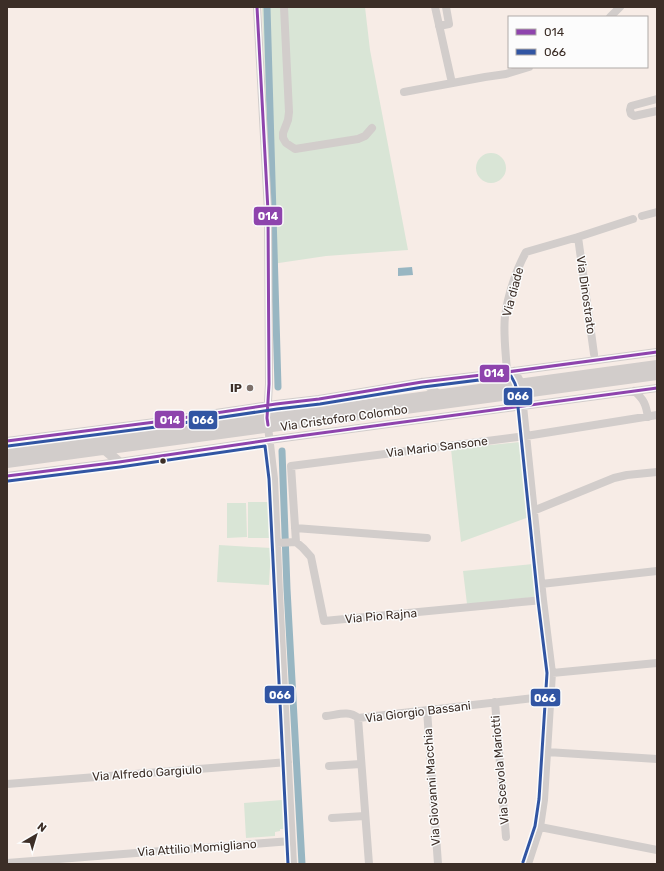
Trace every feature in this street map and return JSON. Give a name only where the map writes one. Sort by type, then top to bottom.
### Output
[{"type":"main road","name":"Via Cristoforo Colombo","points":[[7,453],[657,365]]},
{"type":"main road","name":"Via Cristoforo Colombo","points":[[7,463],[657,375]]},
{"type":"main road","points":[[105,450],[119,462]]},
{"type":"street","points":[[257,7],[268,211],[270,384],[267,418],[274,479],[278,543],[278,594],[293,864]]},
{"type":"street","points":[[284,7],[289,112],[288,120],[283,133],[283,138],[286,143],[295,149],[358,139],[365,136],[372,128]]},
{"type":"street","points":[[436,7],[452,83]]},
{"type":"street","points":[[439,26],[449,24],[446,7]]},
{"type":"street","points":[[611,16],[620,7]]},
{"type":"street","points":[[404,92],[506,74],[526,68]]},
{"type":"street","points":[[657,99],[631,106],[630,110],[631,114],[634,116],[657,111]]},
{"type":"street","points":[[642,216],[657,212]]},
{"type":"street","name":"Via diade","points":[[511,372],[505,333],[505,317],[510,296],[522,259],[526,252],[633,219]]},
{"type":"street","name":"Via Dinostrato","points":[[578,237],[594,354]]},
{"type":"street","name":"Via Cristoforo Colombo","points":[[7,442],[319,399],[422,382],[511,372],[657,352]]},
{"type":"street","points":[[511,372],[522,383],[524,393],[523,406],[533,511],[552,673],[544,800],[540,827],[528,864]]},
{"type":"street","points":[[422,382],[439,394]]},
{"type":"street","name":"Via Cristoforo Colombo","points":[[7,476],[657,388]]},
{"type":"street","points":[[634,391],[646,404],[648,417]]},
{"type":"street","name":"Via Mario Sansone","points":[[294,542],[295,528],[291,466],[526,436],[657,415]]},
{"type":"street","points":[[533,511],[614,478],[657,472]]},
{"type":"street","points":[[295,528],[427,538]]},
{"type":"street","points":[[278,543],[294,542]]},
{"type":"street","name":"Via Pio Rajna","points":[[294,542],[303,548],[311,557],[324,621],[543,600]]},
{"type":"street","points":[[541,584],[657,571]]},
{"type":"street","points":[[552,673],[657,663]]},
{"type":"street","name":"Via Giorgio Bassani","points":[[369,864],[358,718],[551,696]]},
{"type":"street","name":"Via Scevola Mariotti","points":[[495,702],[506,837]]},
{"type":"street","name":"Via Giovanni Macchia","points":[[427,710],[438,864]]},
{"type":"street","points":[[326,716],[350,714],[358,718]]},
{"type":"street","points":[[547,752],[657,759]]},
{"type":"street","name":"Via Alfredo Gargiulo","points":[[7,784],[288,762]]},
{"type":"street","points":[[329,766],[361,764]]},
{"type":"street","points":[[332,818],[365,816]]},
{"type":"street","points":[[540,827],[657,850]]},
{"type":"street","name":"Via Attilio Momigliano","points":[[7,863],[291,841]]},
{"type":"green space","points":[[262,7],[365,7],[370,50],[408,250],[326,256],[272,264]]},
{"type":"green space","points":[[491,153],[502,157],[506,168],[502,179],[491,183],[480,179],[476,168],[480,157]]},
{"type":"green space","points":[[520,442],[529,517],[461,542],[451,449]]},
{"type":"green space","points":[[248,502],[272,502],[272,538],[248,538]]},
{"type":"green space","points":[[227,503],[246,503],[247,537],[227,538]]},
{"type":"green space","points":[[219,545],[271,548],[269,585],[217,582]]},
{"type":"green space","points":[[533,564],[536,597],[467,604],[463,571]]},
{"type":"green space","points":[[282,800],[284,829],[280,829],[280,831],[275,832],[275,836],[246,838],[244,803]]},
{"type":"water","points":[[412,267],[413,275],[398,276],[398,268]]},
{"type":"waterway","points":[[267,7],[278,387]]},
{"type":"waterway","points":[[282,451],[287,589],[302,864]]},
{"type":"transit line","name":"014","points":[[257,7],[268,211],[268,425]]},
{"type":"transit line","name":"014","points":[[7,441],[319,399],[422,382],[657,352]]},
{"type":"transit line","name":"066","points":[[8,446],[156,427],[320,404],[423,387],[511,376],[518,394],[518,407],[538,601],[547,673],[539,799],[535,826],[523,862]]},
{"type":"transit line","name":"014","points":[[7,476],[657,388]]},
{"type":"transit line","name":"066","points":[[8,481],[120,467],[265,446],[269,479],[288,864]]},
{"type":"place","name":"IP","points":[[250,388]]}]
